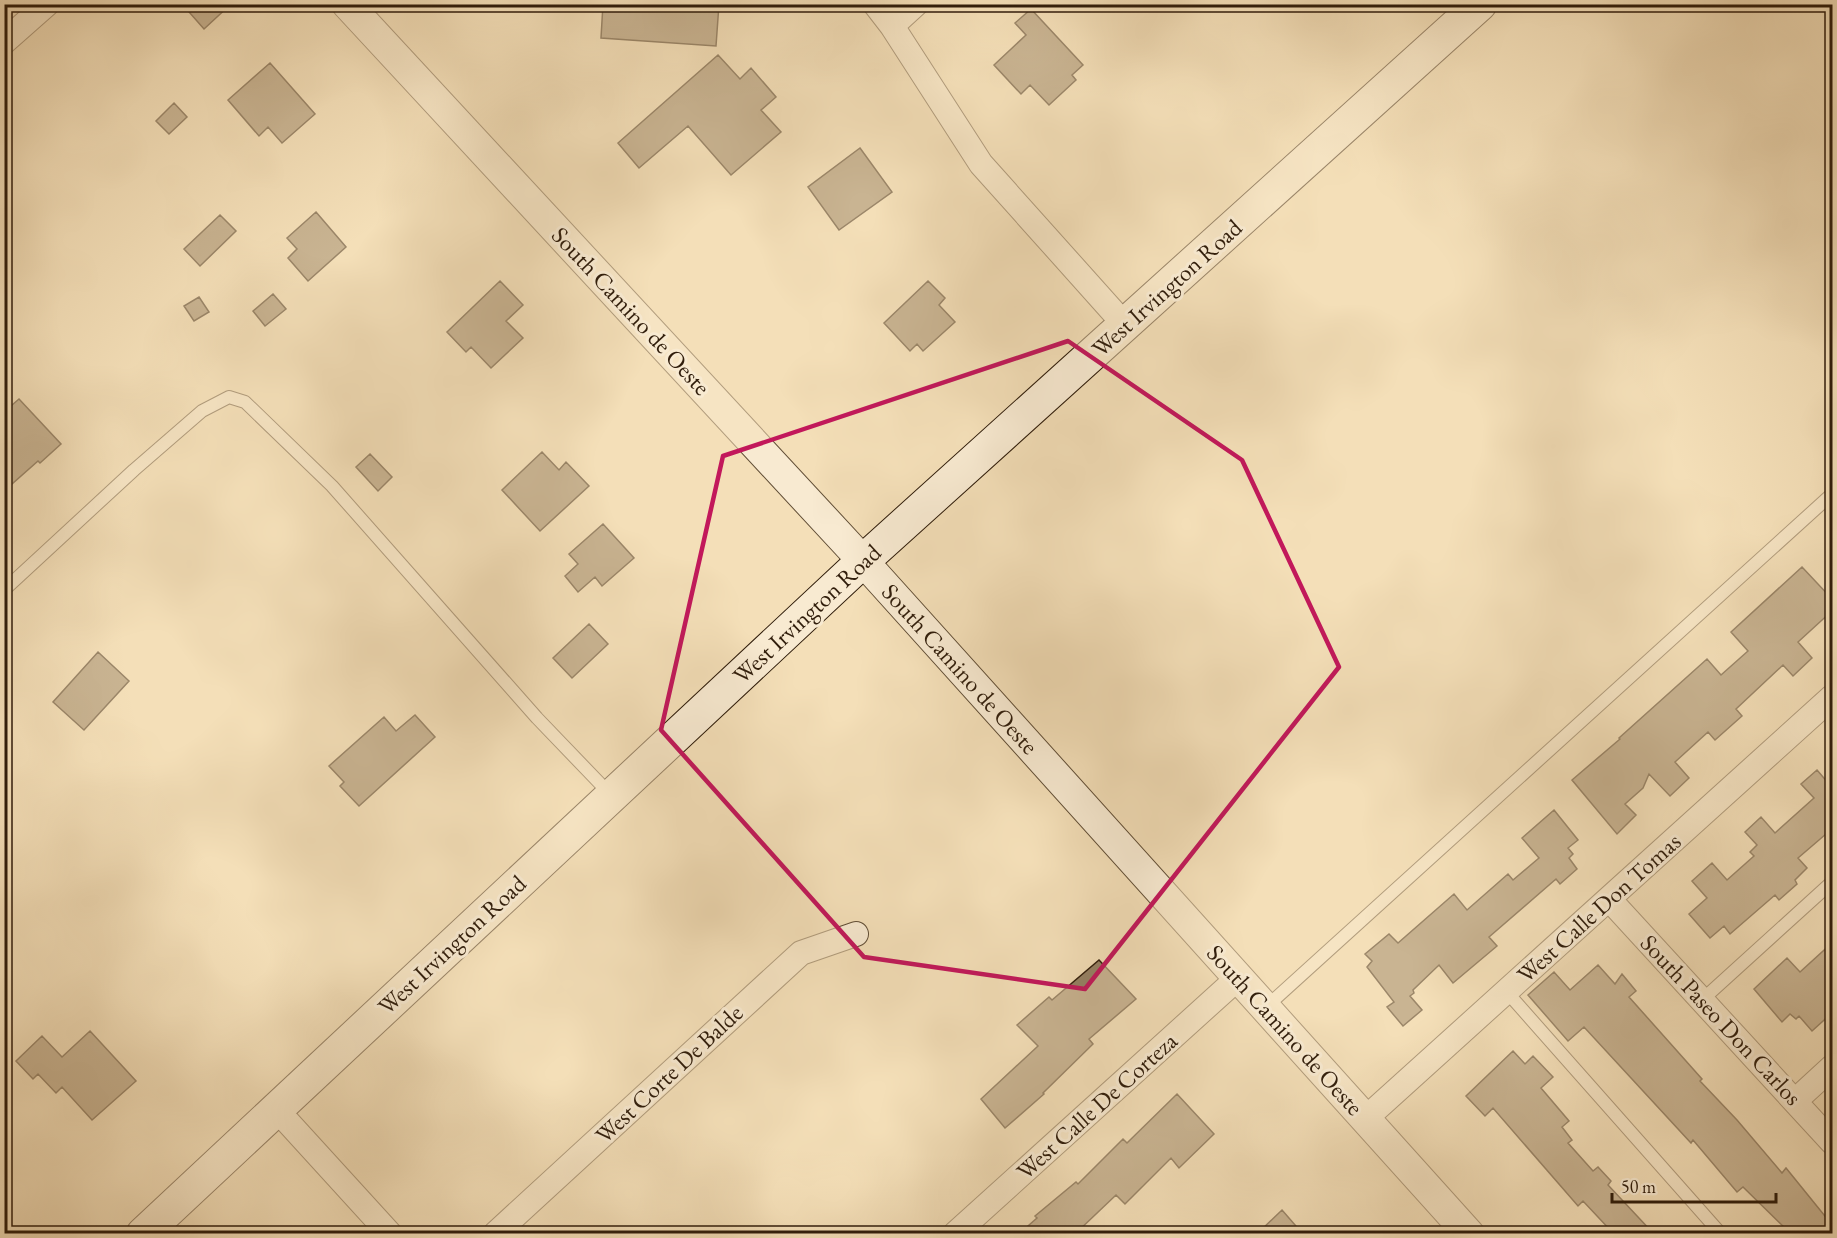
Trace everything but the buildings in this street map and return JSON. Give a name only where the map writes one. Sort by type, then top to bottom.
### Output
[{"type":"main road","name":"West Irvington Road","points":[[143,1233],[863,561],[1480,4]]},
{"type":"street","points":[[4,42],[47,4]]},
{"type":"street","name":"South Camino de Oeste","points":[[347,4],[863,561],[1469,1233]]},
{"type":"street","points":[[875,4],[892,26],[981,164],[1125,325]]},
{"type":"street","points":[[892,26],[916,4]]},
{"type":"street","name":"West Calle Don Tomas","points":[[1365,1119],[1833,697]]},
{"type":"street","name":"South Paseo Don Carlos","points":[[1609,899],[1833,1142]]},
{"type":"street","name":"West Corte De Balde","points":[[495,1233],[801,953],[856,934]]},
{"type":"street","name":"West Calle De Corteza","points":[[955,1233],[1238,978]]},
{"type":"street","points":[[1795,1101],[1833,1067]]},
{"type":"street","points":[[276,1109],[390,1233]]},
{"type":"lane","points":[[4,590],[202,411],[229,397],[245,402],[332,486],[537,718],[612,795]]},
{"type":"lane","points":[[1265,1008],[1833,494]]},
{"type":"lane","points":[[1702,1000],[1833,882]]},
{"type":"lane","points":[[1506,991],[1721,1233]]},
{"type":"highlighted area","points":[[1068,341],[1242,460],[1339,667],[1085,989],[864,957],[661,730],[723,456]]}]
